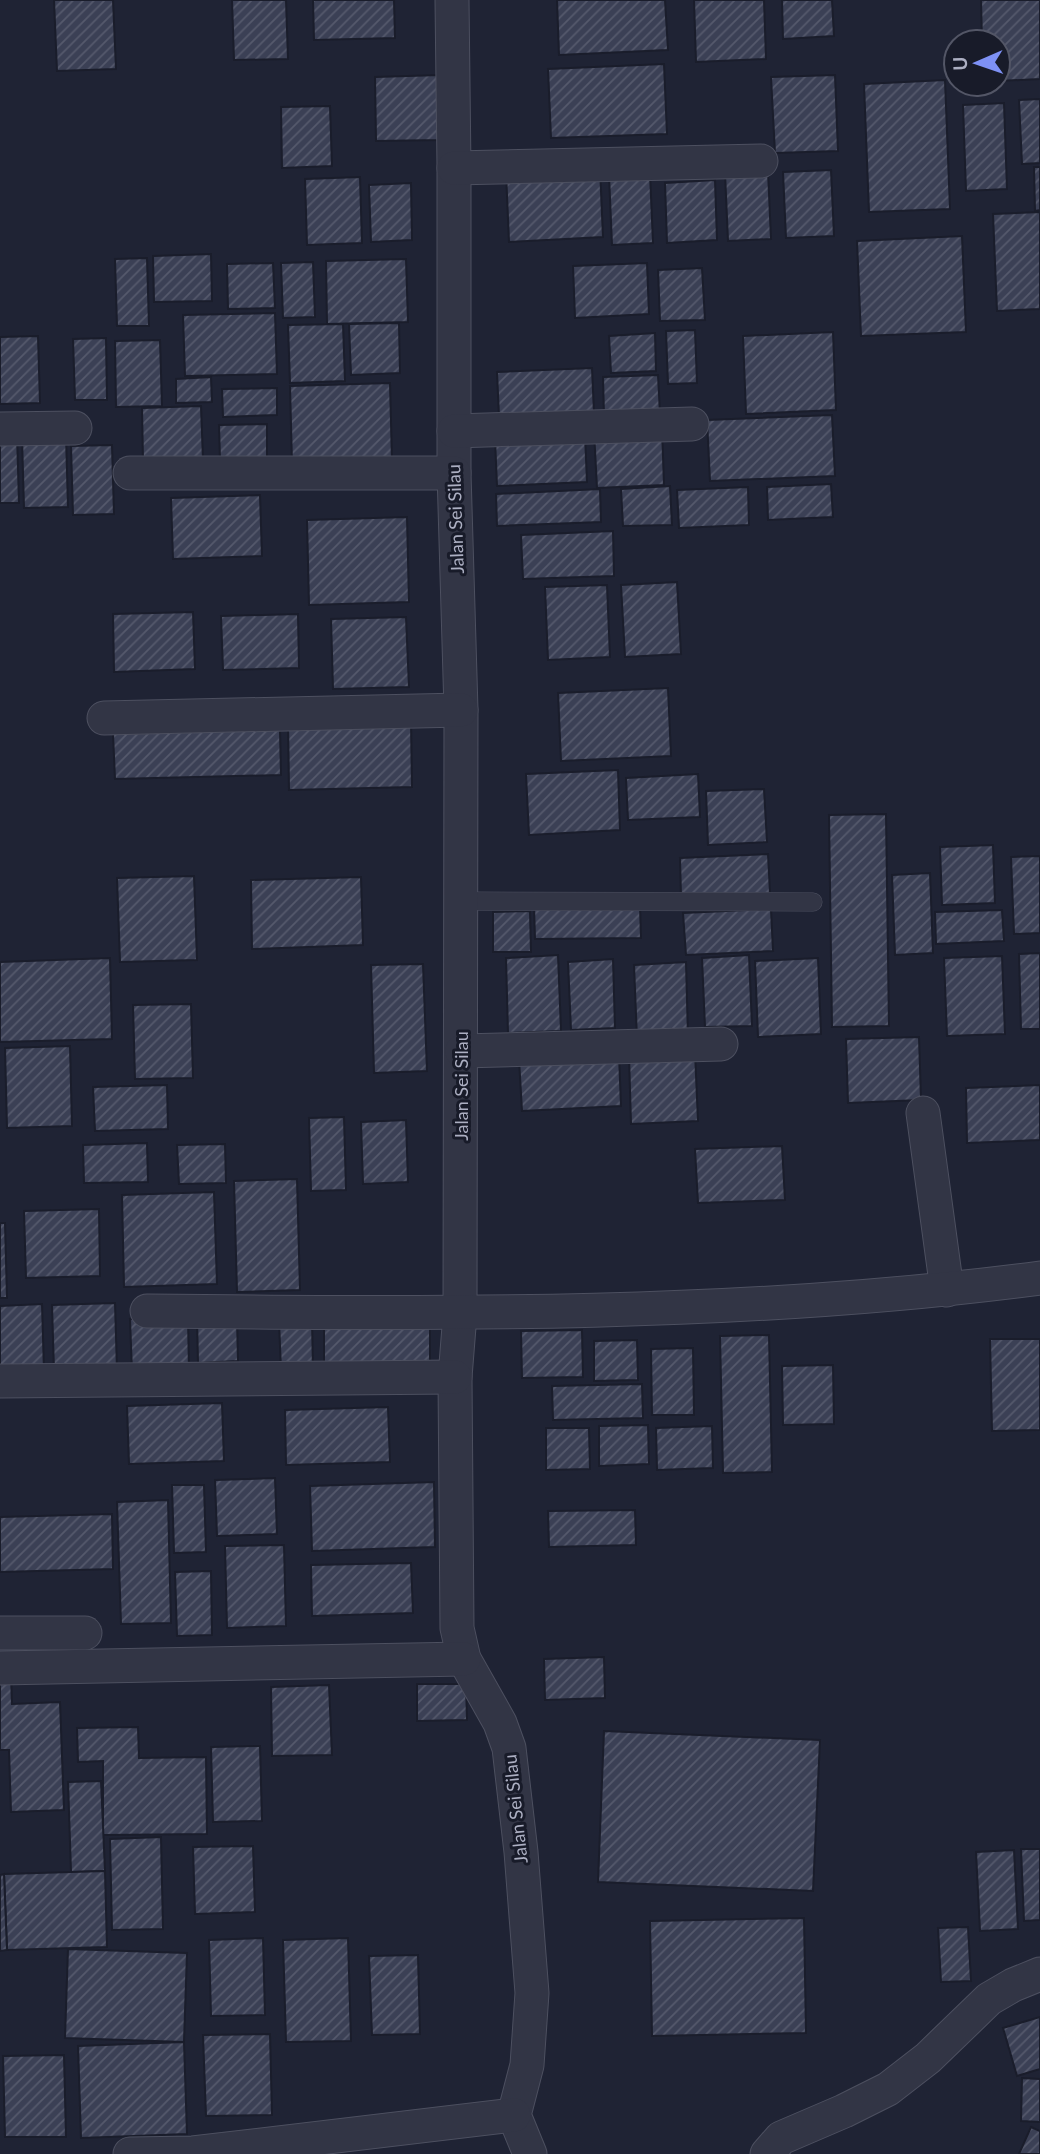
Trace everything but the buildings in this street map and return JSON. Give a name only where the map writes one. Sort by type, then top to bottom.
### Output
[{"type":"street","name":"Jalan Sei Silau","points":[[452,0],[454,473],[461,710],[460,1314],[454,1377],[457,1628],[464,1659],[500,1723],[509,1748],[532,1993],[527,2065],[514,2115]]},
{"type":"street","points":[[454,168],[761,161]]},
{"type":"street","points":[[454,431],[692,424]]},
{"type":"street","points":[[0,429],[75,428]]},
{"type":"street","points":[[130,473],[454,473]]},
{"type":"street","points":[[104,719],[461,710]]},
{"type":"street","points":[[462,1051],[721,1044]]},
{"type":"street","points":[[923,1113],[947,1290]]},
{"type":"street","points":[[147,1311],[460,1314],[671,1308],[947,1290],[1040,1278]]},
{"type":"street","points":[[0,1381],[454,1377]]},
{"type":"street","points":[[0,1633],[85,1633]]},
{"type":"street","points":[[0,1668],[464,1659]]},
{"type":"street","points":[[767,2154],[781,2138],[888,2089],[928,2058],[989,1998],[1040,1974]]},
{"type":"street","points":[[130,2154],[193,2153],[514,2115],[530,2154]]},
{"type":"lane","points":[[459,901],[813,902]]}]
